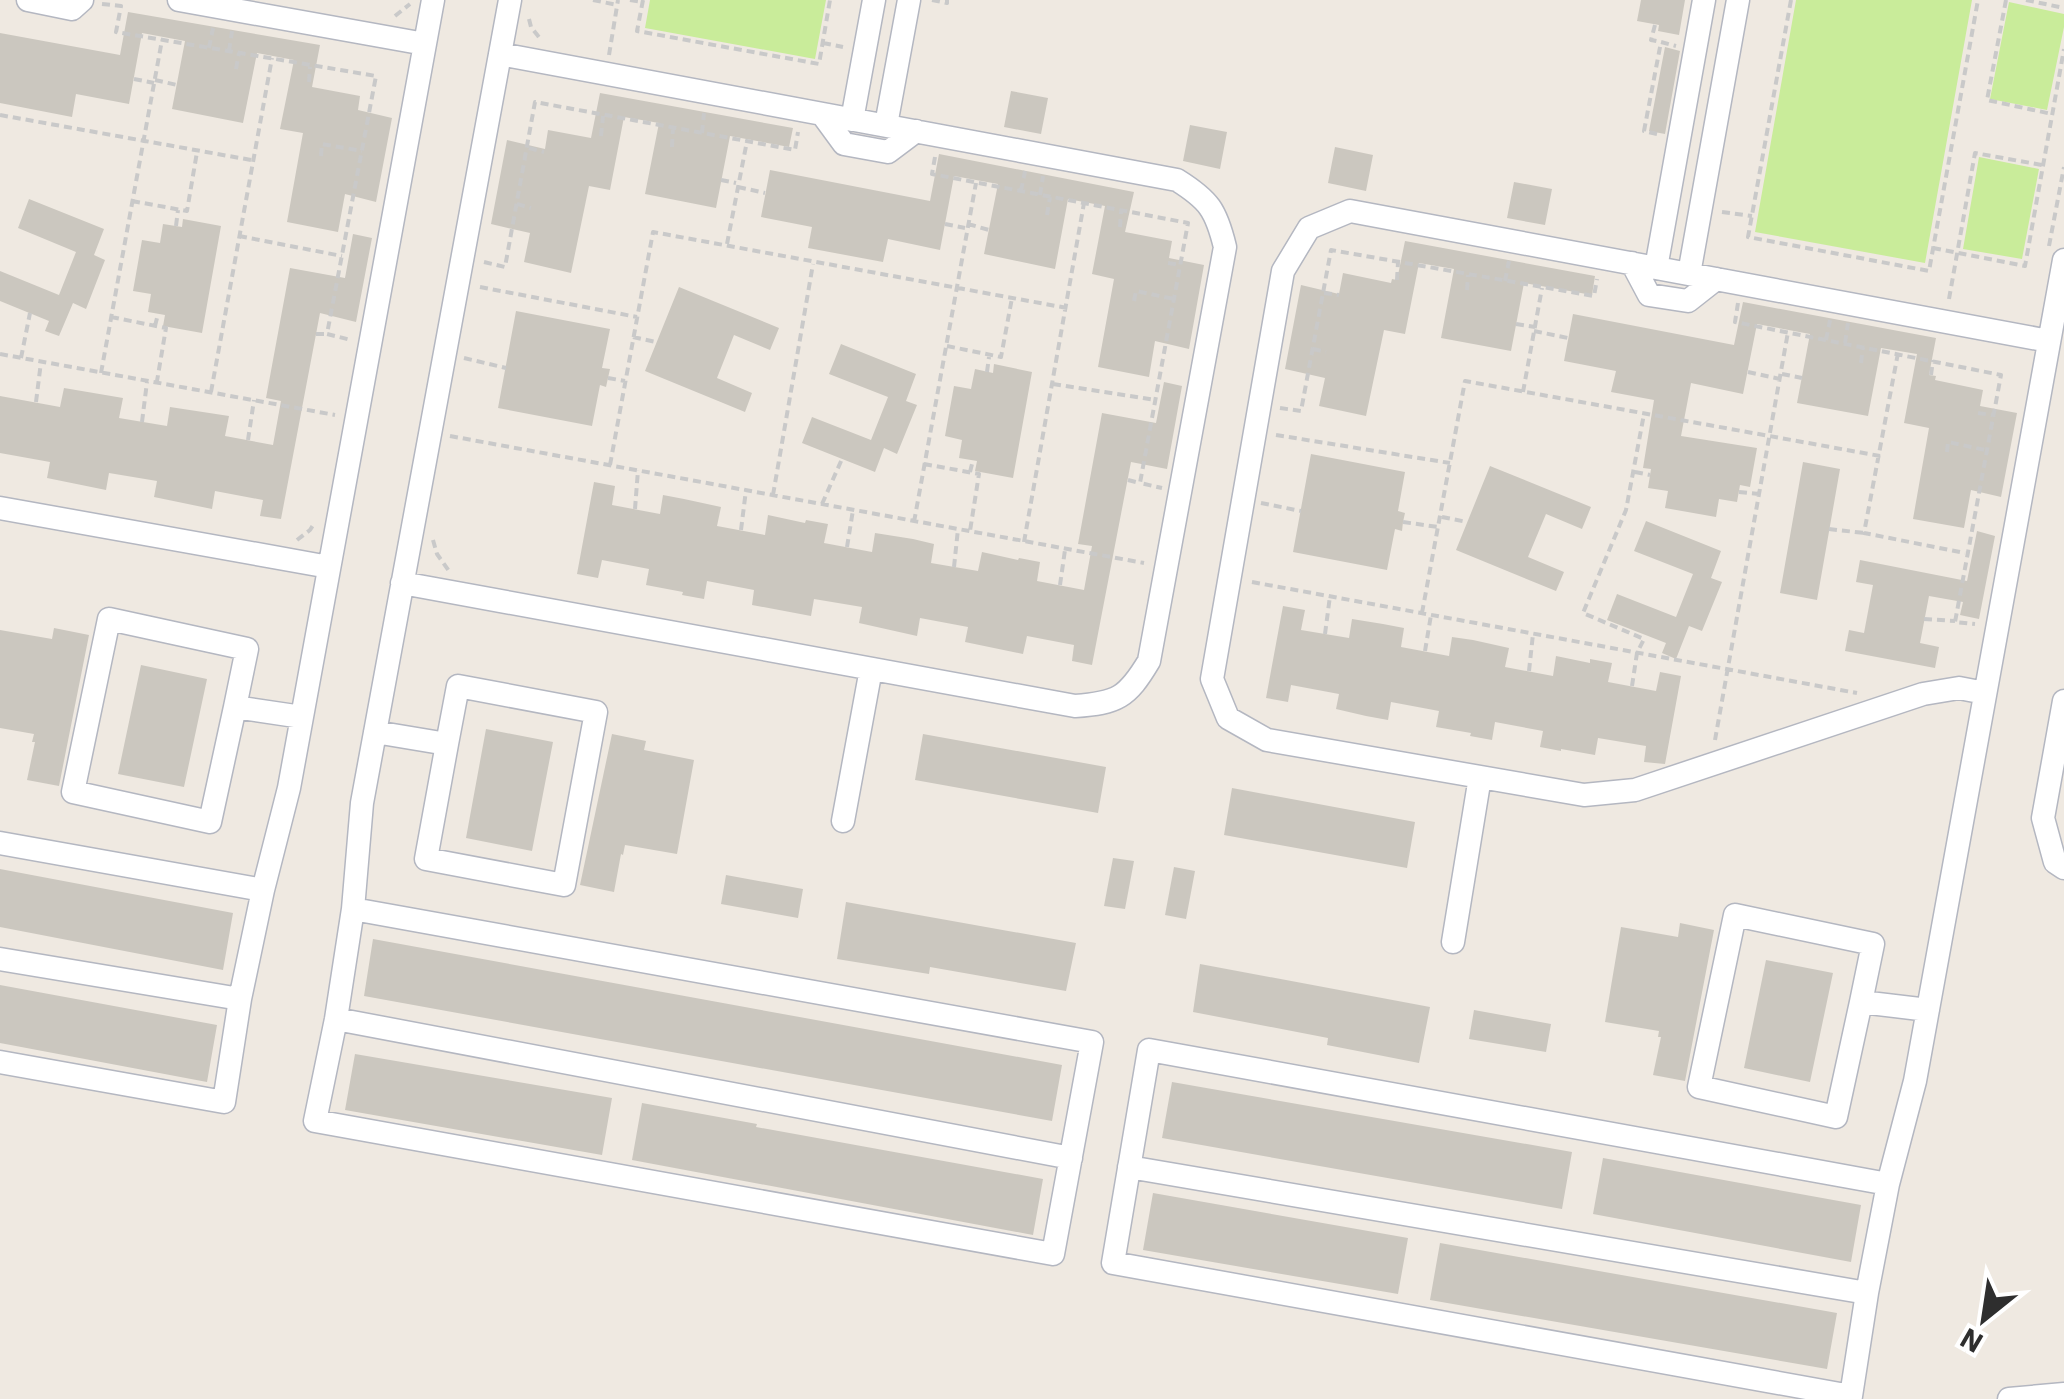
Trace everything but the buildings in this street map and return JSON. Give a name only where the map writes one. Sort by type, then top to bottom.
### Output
[{"type":"street","points":[[28,0],[72,9],[91,2]]},
{"type":"street","points":[[180,0],[425,44]]},
{"type":"street","points":[[0,1062],[224,1102],[240,1000],[289,788],[433,0]]},
{"type":"street","points":[[852,120],[874,0]]},
{"type":"street","points":[[886,125],[908,0]]},
{"type":"street","points":[[1656,268],[1704,0]]},
{"type":"street","points":[[1689,274],[1738,0]]},
{"type":"street","points":[[352,909],[1092,1042],[1053,1254],[315,1121],[336,1019],[362,803],[402,583],[500,54],[518,6]]},
{"type":"street","points":[[402,583],[1075,706],[1105,704],[1133,688],[1149,661],[1224,247],[1219,222],[1202,196],[1176,180],[886,125],[811,119],[500,54]]},
{"type":"street","points":[[811,119],[844,144],[888,152],[916,131]]},
{"type":"street","points":[[1986,693],[1959,688],[1923,694],[1635,790],[1584,795],[1267,740],[1228,718],[1212,679],[1284,271],[1309,228],[1350,211],[2049,341]]},
{"type":"street","points":[[1888,1184],[1149,1050],[1113,1263],[1851,1396],[1866,1293],[1888,1184],[1915,1081],[1986,693],[2049,341],[2056,256]]},
{"type":"street","points":[[1632,264],[1649,294],[1688,302],[1716,279]]},
{"type":"street","points":[[0,508],[329,567]]},
{"type":"street","points":[[109,620],[246,649],[235,707],[210,822],[73,792],[109,620]]},
{"type":"street","points":[[843,822],[870,669]]},
{"type":"street","points":[[458,686],[596,712],[564,885],[426,859],[447,744],[458,686]]},
{"type":"street","points":[[2064,702],[2043,818],[2055,862],[2064,868]]},
{"type":"street","points":[[235,707],[302,718]]},
{"type":"street","points":[[375,732],[447,744]]},
{"type":"street","points":[[1454,942],[1480,777]]},
{"type":"street","points":[[0,843],[263,890]]},
{"type":"street","points":[[1735,915],[1873,944],[1860,1002],[1836,1117],[1699,1088],[1735,915]]},
{"type":"street","points":[[0,958],[240,1000]]},
{"type":"street","points":[[1860,1002],[1928,1010]]},
{"type":"street","points":[[336,1019],[1071,1158]]},
{"type":"street","points":[[1129,1167],[1866,1293]]},
{"type":"street","points":[[2008,1399],[2064,1394]]},
{"type":"path","points":[[593,0],[618,2],[608,60]]},
{"type":"path","points":[[630,0],[643,1],[637,31],[819,64],[830,0]]},
{"type":"path","points":[[932,0],[947,0]]},
{"type":"path","points":[[1791,0],[1748,237],[1929,271],[1978,0]]},
{"type":"path","points":[[2006,0],[1987,100],[2052,114]]},
{"type":"path","points":[[2026,0],[2064,8]]},
{"type":"path","points":[[91,2],[121,3],[116,32],[376,76],[328,334]]},
{"type":"path","points":[[518,6],[542,41]]},
{"type":"path","points":[[209,48],[214,23],[233,26],[229,51]]},
{"type":"path","points":[[1655,25],[1651,40],[1683,47]]},
{"type":"path","points":[[100,372],[162,40]]},
{"type":"path","points":[[1661,42],[1644,131],[1668,136]]},
{"type":"path","points":[[823,44],[856,50]]},
{"type":"path","points":[[1934,248],[2025,266],[2064,48]]},
{"type":"path","points":[[236,69],[238,53]]},
{"type":"path","points":[[211,392],[272,58]]},
{"type":"path","points":[[309,82],[310,65]]},
{"type":"path","points":[[134,79],[177,84]]},
{"type":"path","points":[[637,317],[478,286],[482,262],[506,266],[535,102],[794,150],[811,119]]},
{"type":"path","points":[[702,133],[705,107]]},
{"type":"path","points":[[356,115],[368,117]]},
{"type":"path","points":[[602,136],[603,115]]},
{"type":"path","points":[[0,116],[253,161]]},
{"type":"path","points":[[684,130],[687,117]]},
{"type":"path","points":[[672,146],[673,128]]},
{"type":"path","points":[[727,246],[747,141]]},
{"type":"path","points":[[321,156],[322,144],[362,151]]},
{"type":"path","points":[[527,148],[544,152]]},
{"type":"path","points":[[132,201],[187,211],[197,150]]},
{"type":"path","points":[[936,150],[932,174],[1188,223],[1140,483]]},
{"type":"path","points":[[1948,308],[1975,154],[2043,165]]},
{"type":"path","points":[[2056,256],[2064,166]]},
{"type":"path","points":[[722,180],[765,194]]},
{"type":"path","points":[[914,522],[976,182]]},
{"type":"path","points":[[1048,214],[1050,197]]},
{"type":"path","points":[[1024,542],[1084,203]]},
{"type":"path","points":[[517,204],[531,208]]},
{"type":"path","points":[[176,226],[178,210]]},
{"type":"path","points":[[1120,227],[1121,210]]},
{"type":"path","points":[[1713,210],[1752,216]]},
{"type":"path","points":[[340,214],[350,215]]},
{"type":"path","points":[[945,224],[989,230]]},
{"type":"path","points":[[610,465],[653,232],[1066,308]]},
{"type":"path","points":[[240,236],[342,256]]},
{"type":"path","points":[[1278,410],[1282,407],[1301,411],[1331,250],[1594,296],[1598,272],[1604,274]]},
{"type":"path","points":[[1505,281],[1507,255]]},
{"type":"path","points":[[773,496],[814,262]]},
{"type":"path","points":[[1397,280],[1398,262]]},
{"type":"path","points":[[1168,263],[1180,265]]},
{"type":"path","points":[[1486,278],[1488,266]]},
{"type":"path","points":[[1467,290],[1468,274]]},
{"type":"path","points":[[1523,392],[1542,287]]},
{"type":"path","points":[[1134,301],[1136,291],[1174,299]]},
{"type":"path","points":[[1323,292],[1339,296]]},
{"type":"path","points":[[946,346],[1001,357],[1012,298]]},
{"type":"path","points":[[1738,298],[1735,322],[2001,374],[1955,622]]},
{"type":"path","points":[[21,358],[30,313]]},
{"type":"path","points":[[155,326],[158,314]]},
{"type":"path","points":[[1826,340],[1834,316]]},
{"type":"path","points":[[111,317],[166,328],[156,382]]},
{"type":"path","points":[[1845,343],[1849,324],[1846,318]]},
{"type":"path","points":[[1516,324],[1568,338]]},
{"type":"path","points":[[1714,747],[1788,332]]},
{"type":"path","points":[[316,334],[354,340]]},
{"type":"path","points":[[633,337],[656,342]]},
{"type":"path","points":[[1861,362],[1863,346]]},
{"type":"path","points":[[1313,350],[1326,352]]},
{"type":"path","points":[[0,354],[339,416]]},
{"type":"path","points":[[1864,533],[1898,354]]},
{"type":"path","points":[[987,372],[990,355]]},
{"type":"path","points":[[464,358],[506,368]]},
{"type":"path","points":[[1152,360],[1163,361]]},
{"type":"path","points":[[1931,376],[1933,360]]},
{"type":"path","points":[[36,402],[41,362]]},
{"type":"path","points":[[1748,372],[1802,378]]},
{"type":"path","points":[[608,378],[626,381]]},
{"type":"path","points":[[142,422],[147,381]]},
{"type":"path","points":[[1422,613],[1465,381],[1880,456]]},
{"type":"path","points":[[1053,384],[1156,400]]},
{"type":"path","points":[[248,440],[254,400]]},
{"type":"path","points":[[1978,413],[1992,415]]},
{"type":"path","points":[[1632,686],[1637,653],[1646,637],[1584,613],[1626,510],[1644,414]]},
{"type":"path","points":[[1274,432],[1450,463]]},
{"type":"path","points":[[450,436],[1151,565]]},
{"type":"path","points":[[1948,452],[1948,442],[1985,450]]},
{"type":"path","points":[[822,504],[842,459]]},
{"type":"path","points":[[970,472],[973,460]]},
{"type":"path","points":[[924,464],[979,474],[970,532]]},
{"type":"path","points":[[636,509],[638,470]]},
{"type":"path","points":[[1633,472],[1650,475]]},
{"type":"path","points":[[1128,480],[1165,488]]},
{"type":"path","points":[[741,530],[746,490]]},
{"type":"path","points":[[1739,492],[1760,494]]},
{"type":"path","points":[[1258,505],[1301,512]]},
{"type":"path","points":[[847,548],[853,510]]},
{"type":"path","points":[[294,542],[310,530],[321,511]]},
{"type":"path","points":[[1440,517],[1467,522]]},
{"type":"path","points":[[1403,522],[1438,527]]},
{"type":"path","points":[[954,567],[958,529]]},
{"type":"path","points":[[1830,529],[1966,554]]},
{"type":"path","points":[[432,536],[448,571]]},
{"type":"path","points":[[1060,585],[1066,549]]},
{"type":"path","points":[[1245,581],[1872,696]]},
{"type":"path","points":[[1325,634],[1330,596]]},
{"type":"path","points":[[1425,652],[1431,615]]},
{"type":"path","points":[[1924,619],[1980,625],[1978,635]]},
{"type":"path","points":[[1529,671],[1534,634]]},
{"type":"green space","points":[[650,0],[826,0],[815,59],[645,28]]},
{"type":"green space","points":[[1796,0],[1972,0],[1925,263],[1755,232]]},
{"type":"green space","points":[[2009,2],[2064,14],[2047,110],[1990,99]]},
{"type":"green space","points":[[1979,157],[2039,169],[2022,259],[1963,249]]}]
